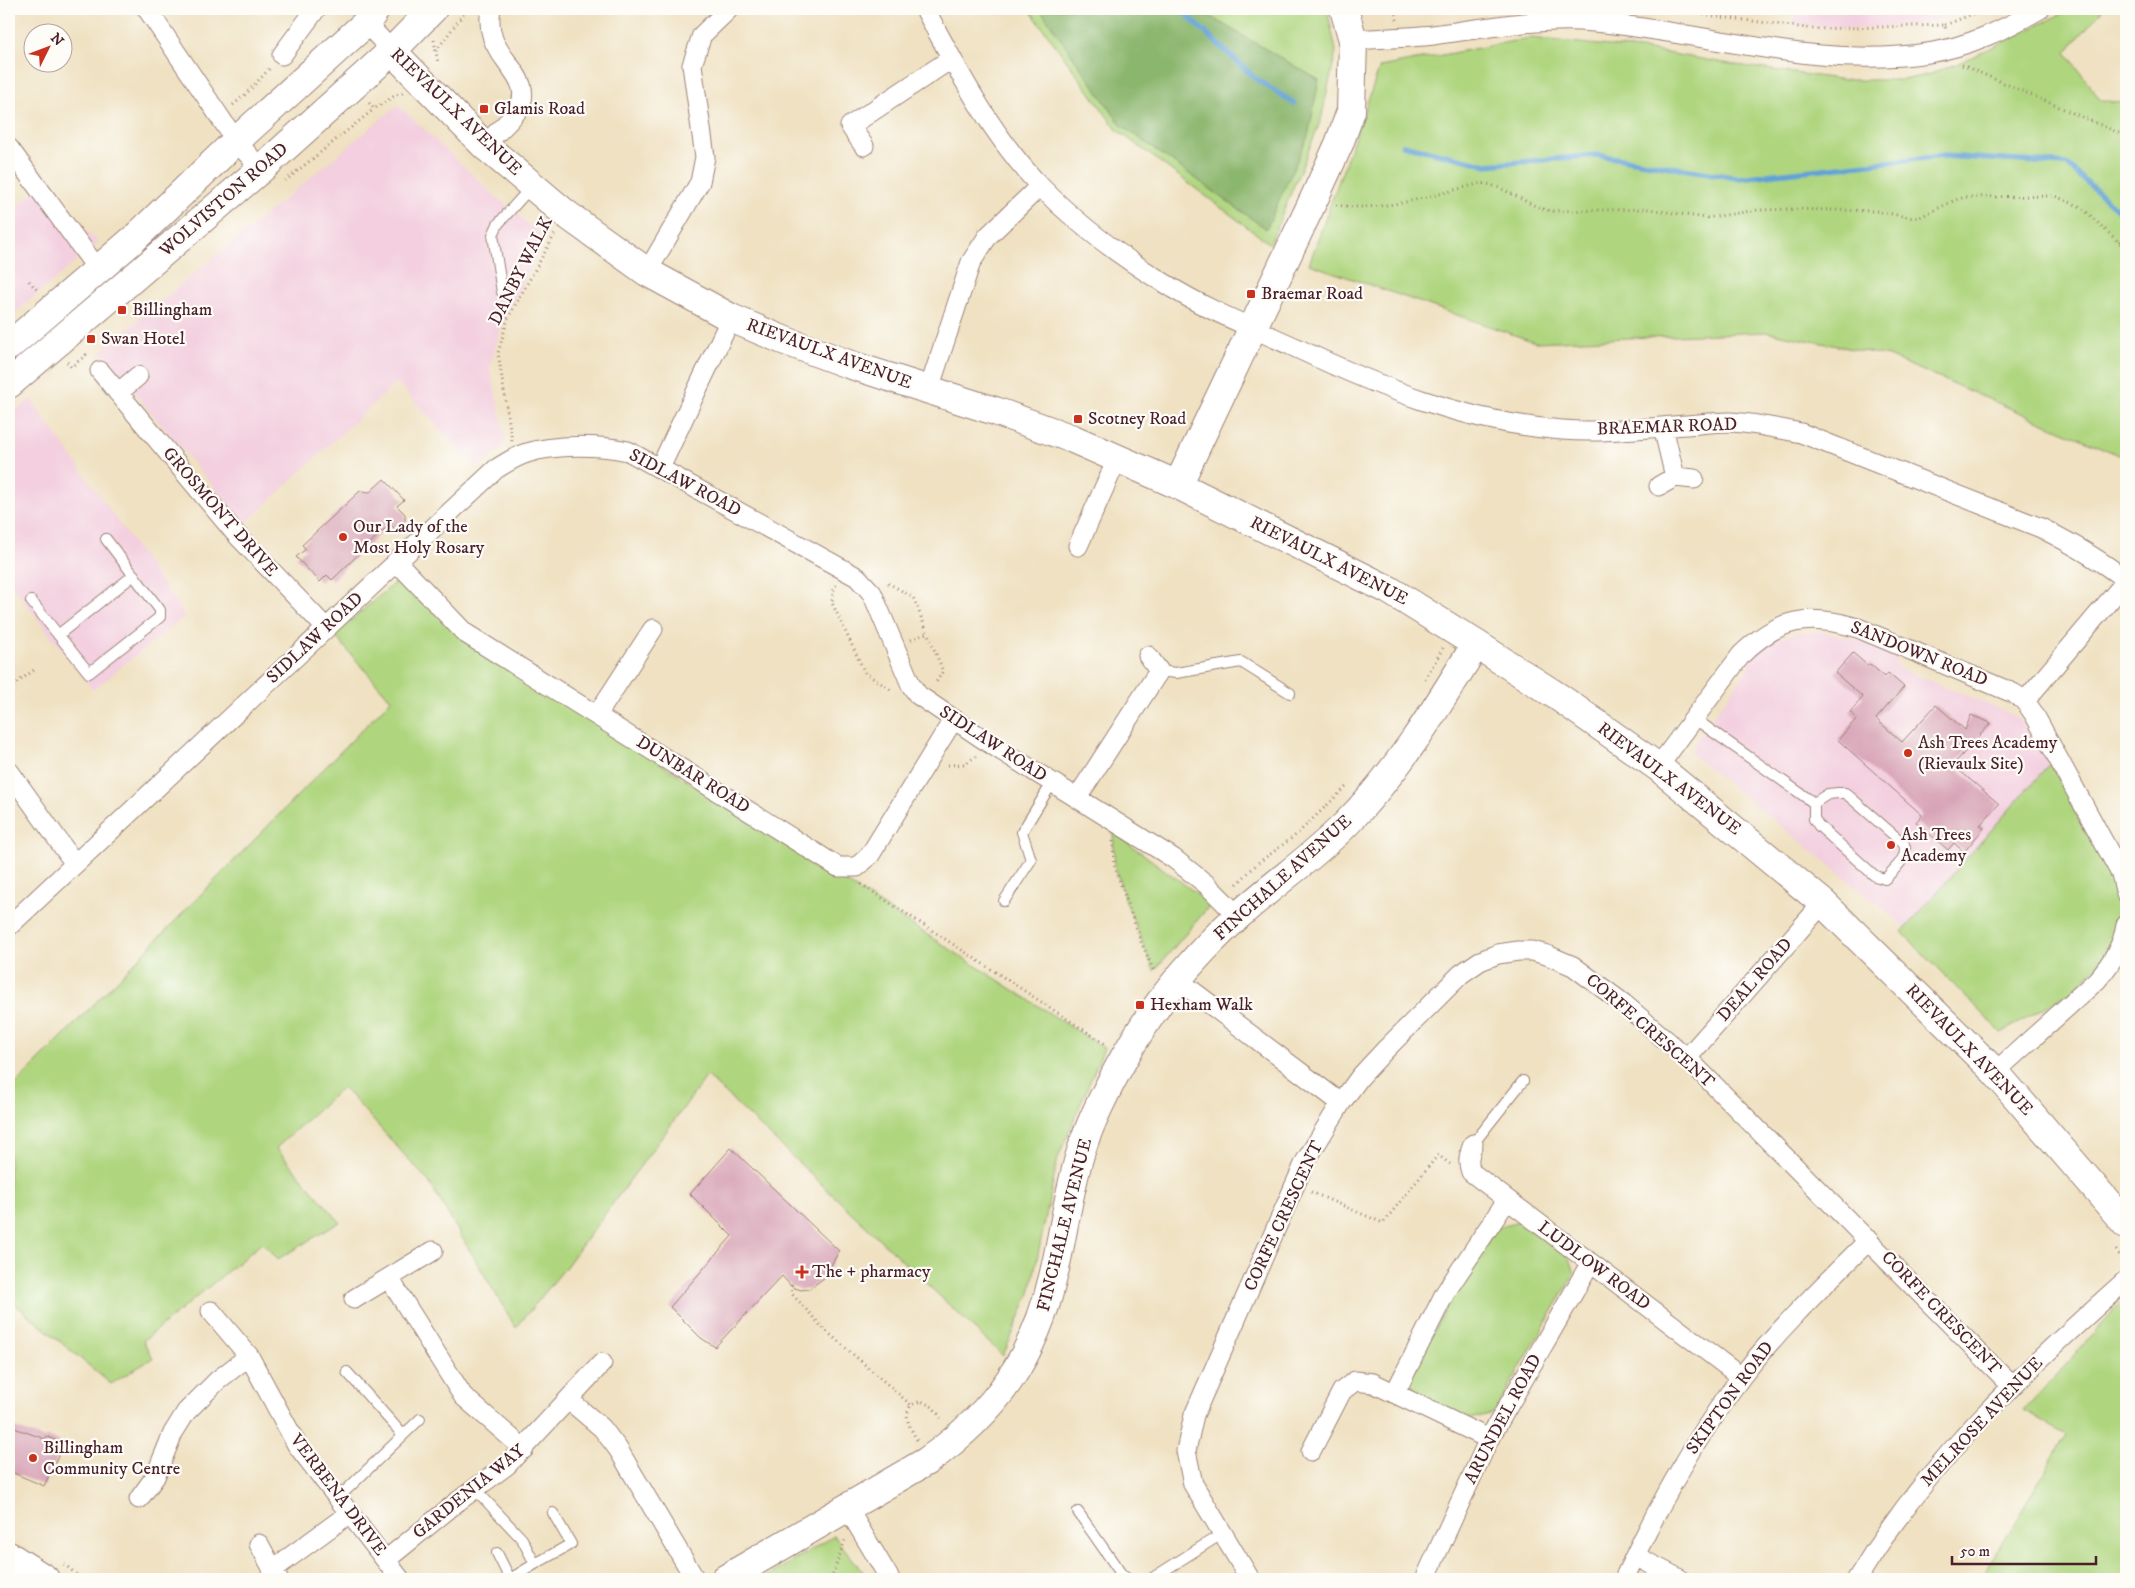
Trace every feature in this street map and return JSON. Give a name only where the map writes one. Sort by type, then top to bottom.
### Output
[{"type":"street","points":[[147,9],[218,116],[236,141],[261,169]]},
{"type":"street","points":[[282,55],[316,9]]},
{"type":"street","name":"WOLVISTON ROAD","points":[[9,384],[261,169],[392,51],[433,9]]},
{"type":"street","points":[[484,145],[517,112],[523,96],[519,78],[493,40],[490,18],[491,9]]},
{"type":"street","points":[[648,272],[700,182],[705,157],[692,65],[702,35],[729,9]]},
{"type":"street","points":[[925,9],[951,59],[992,126],[1040,186],[988,236],[971,262],[929,389]]},
{"type":"street","points":[[1178,485],[1313,201],[1339,144],[1351,110],[1354,40],[1344,9]]},
{"type":"street","points":[[1354,40],[1430,35],[1594,15],[1769,50],[1883,58],[1929,53],[1950,48],[1998,32],[2040,9]]},
{"type":"street","name":"WOLVISTON ROAD","points":[[9,346],[99,271],[371,16]]},
{"type":"street","name":"RIEVAULX AVENUE","points":[[371,16],[392,51],[484,145],[566,214],[648,272],[731,318],[783,340],[1004,414],[1118,458],[1178,485],[1389,590],[1560,698],[1658,767],[1823,903],[1995,1072],[2126,1224]]},
{"type":"street","points":[[864,146],[850,126],[951,59]]},
{"type":"street","points":[[9,148],[115,293]]},
{"type":"street","name":"BRAEMAR ROAD","points":[[1040,186],[1089,232],[1165,284],[1345,371],[1431,404],[1484,419],[1562,430],[1613,431],[1727,422],[1768,426],[1800,433],[2041,528],[2077,546],[2103,562],[2126,581]]},
{"type":"street","points":[[660,468],[731,318]]},
{"type":"street","name":"GROSMONT DRIVE","points":[[100,372],[235,533],[326,628]]},
{"type":"street","points":[[118,393],[138,376]]},
{"type":"street","points":[[1664,426],[1667,482],[1694,479]]},
{"type":"street","name":"SIDLAW ROAD","points":[[9,926],[496,469],[525,453],[544,449],[615,448],[628,452],[660,468],[866,584],[872,593],[911,685],[922,697],[953,720],[1173,858],[1206,884],[1238,916]]},
{"type":"street","points":[[1078,546],[1118,458]]},
{"type":"street","name":"DUNBAR ROAD","points":[[396,561],[465,632],[838,866],[857,867]]},
{"type":"street","points":[[2025,701],[2126,581]]},
{"type":"street","name":"SANDOWN ROAD","points":[[1658,767],[1741,655],[1753,643],[1777,627],[1801,621],[1833,622],[1858,628],[2012,693],[2025,701],[2034,714],[2121,874],[2126,894]]},
{"type":"street","points":[[597,715],[653,629]]},
{"type":"street","name":"FINCHALE AVENUE","points":[[725,1579],[854,1519],[956,1440],[977,1421],[1015,1373],[1029,1348],[1044,1313],[1083,1144],[1125,1056],[1153,1011],[1166,975],[1205,948],[1238,916],[1314,854],[1346,824],[1374,793],[1423,729],[1476,644]]},
{"type":"street","points":[[1076,798],[1154,664]]},
{"type":"street","points":[[857,867],[870,855],[953,720]]},
{"type":"street","points":[[9,771],[75,864]]},
{"type":"street","name":"DEAL ROAD","points":[[1687,1058],[1823,903]]},
{"type":"street","points":[[1995,1072],[2097,980],[2109,966],[2120,946],[2126,925]]},
{"type":"street","name":"CORFE CRESCENT","points":[[1250,1579],[1192,1484],[1186,1451],[1194,1416],[1295,1185],[1340,1103],[1360,1077],[1386,1049],[1461,974],[1480,961],[1498,954],[1532,951],[1547,954],[1573,966],[1624,1004],[1687,1058],[2011,1385]]},
{"type":"street","points":[[1166,975],[1340,1103]]},
{"type":"street","points":[[1471,1172],[1468,1164],[1468,1155],[1474,1144]]},
{"type":"street","name":"LUDLOW ROAD","points":[[1471,1172],[1741,1377]]},
{"type":"street","points":[[1395,1393],[1445,1292],[1507,1200]]},
{"type":"street","name":"SKIPTON ROAD","points":[[1624,1579],[1662,1498],[1741,1377],[1784,1326],[1869,1240]]},
{"type":"street","points":[[354,1299],[433,1251]]},
{"type":"street","name":"ARUNDEL ROAD","points":[[1425,1579],[1489,1439],[1590,1264]]},
{"type":"street","points":[[389,1278],[463,1396],[524,1449]]},
{"type":"street","name":"MELROSE AVENUE","points":[[1857,1579],[1874,1551],[1919,1490],[1960,1440],[2011,1385],[2126,1280]]},
{"type":"street","name":"VERBENA DRIVE","points":[[211,1311],[249,1356],[297,1445],[400,1579]]},
{"type":"street","points":[[139,1499],[155,1477],[173,1434],[186,1412],[218,1380],[249,1356]]},
{"type":"street","name":"GARDENIA WAY","points":[[386,1560],[524,1449],[602,1363]]},
{"type":"street","points":[[1311,1451],[1342,1391],[1355,1382],[1373,1383],[1489,1439]]},
{"type":"street","points":[[570,1400],[602,1428],[618,1449],[695,1579]]},
{"type":"street","points":[[259,1544],[275,1575],[350,1513]]},
{"type":"street","points":[[854,1519],[890,1579]]},
{"type":"street","points":[[9,1556],[45,1579]]},
{"type":"street","points":[[1635,1556],[1680,1579]]},
{"type":"lane","points":[[502,292],[493,236],[498,224],[532,186]]},
{"type":"lane","points":[[31,601],[88,672],[91,673],[160,617],[160,610],[106,539]]},
{"type":"lane","points":[[58,635],[134,576]]},
{"type":"lane","points":[[1154,664],[1176,673],[1241,662],[1290,693]]},
{"type":"lane","points":[[1695,718],[1814,803]]},
{"type":"lane","points":[[1004,901],[1031,860],[1022,832],[1052,783]]},
{"type":"lane","points":[[1828,794],[1845,794],[1900,839],[1907,851],[1904,857],[1885,879],[1875,876],[1818,826],[1814,819],[1814,803],[1828,794]]},
{"type":"lane","points":[[1474,1144],[1523,1081]]},
{"type":"lane","points":[[348,1372],[403,1435]]},
{"type":"lane","points":[[338,1498],[420,1419]]},
{"type":"lane","points":[[475,1489],[522,1539],[535,1564]]},
{"type":"lane","points":[[1078,1512],[1122,1575],[1128,1579]]},
{"type":"lane","points":[[497,1553],[510,1579],[571,1544],[553,1513]]},
{"type":"lane","points":[[1151,1579],[1223,1533]]},
{"type":"path","points":[[436,52],[467,9]]},
{"type":"path","points":[[1684,9],[1713,16],[1815,29],[1945,25],[1985,9]]},
{"type":"path","points":[[1945,25],[1950,48],[1963,67]]},
{"type":"path","points":[[218,116],[245,95],[282,55]]},
{"type":"path","points":[[1955,68],[1963,67],[2126,136]]},
{"type":"path","points":[[1313,201],[1354,208],[1400,202],[1482,183],[1494,185],[1537,208],[1550,211],[1648,209],[1706,218],[1758,210],[1791,209],[1876,211],[1913,218],[1920,217],[1955,200],[1966,197],[2055,196],[2080,207],[2126,249]]},
{"type":"path","name":"DANBY WALK","points":[[515,458],[498,353],[508,318],[566,214]]},
{"type":"path","points":[[2120,242],[2126,236]]},
{"type":"path","points":[[71,367],[86,355]]},
{"type":"path","points":[[844,570],[833,592],[832,602],[865,673],[904,698],[922,697],[943,671],[913,597],[884,580],[866,584]]},
{"type":"path","points":[[9,689],[34,670]]},
{"type":"path","points":[[930,758],[945,766],[952,763],[965,764],[974,759],[986,741]]},
{"type":"path","points":[[1113,832],[1114,865],[1138,934],[1166,975]]},
{"type":"path","points":[[857,867],[860,883],[1125,1056]]},
{"type":"path","points":[[1295,1185],[1383,1223],[1438,1155],[1459,1171],[1471,1172]]},
{"type":"path","points":[[2116,1250],[2126,1266]]},
{"type":"path","points":[[791,1286],[792,1294],[824,1329],[911,1405]]},
{"type":"path","points":[[917,1440],[906,1419],[906,1412],[911,1405],[921,1401],[933,1407],[941,1418]]},
{"type":"path","points":[[831,1579],[843,1541],[854,1519]]},
{"type":"shaded area","points":[[1797,9],[1977,9],[1940,20],[1917,24],[1855,29],[1793,24]]},
{"type":"shaded area","points":[[398,105],[495,196],[545,238],[501,327],[490,368],[505,435],[504,446],[476,469],[397,382],[245,524],[100,352]]},
{"type":"shaded area","points":[[36,191],[99,242],[9,318],[9,212]]},
{"type":"shaded area","points":[[31,399],[185,616],[93,690],[9,582],[9,416]]},
{"type":"shaded area","name":"Ash Trees Academy","points":[[1800,632],[1824,632],[1867,642],[1897,653],[1896,667],[2014,715],[2039,742],[2050,763],[1906,927],[1690,753],[1696,741],[1751,664],[1748,661],[1759,649],[1777,639]]},
{"type":"green space","points":[[1029,9],[1327,9],[1336,51],[1321,120],[1270,244],[1117,130]]},
{"type":"green space","points":[[1040,9],[1197,9],[1319,80],[1308,136],[1266,229],[1121,125]]},
{"type":"green space","points":[[2072,9],[2103,9],[2066,52],[2101,101],[2126,102],[2126,458],[1888,356],[1766,332],[1535,342],[1309,264],[1380,67],[1530,38],[1649,50],[1736,65],[1846,80],[1903,80],[1931,74],[1959,63]]},
{"type":"green space","points":[[399,579],[463,637],[1104,1048],[1058,1158],[1030,1293],[1003,1356],[707,1076],[565,1268],[516,1328],[429,1182],[343,1087],[276,1148],[340,1222],[278,1259],[262,1243],[143,1341],[153,1358],[111,1384],[9,1299],[9,1091],[391,700],[334,635]]},
{"type":"green space","points":[[2050,763],[2114,885],[2118,915],[2116,937],[2095,970],[2071,992],[2001,1033],[1902,932]]},
{"type":"green space","points":[[1113,832],[1211,904],[1154,971],[1126,902],[1115,867]]},
{"type":"green space","points":[[1519,1222],[1569,1258],[1574,1274],[1494,1413],[1466,1420],[1416,1396],[1410,1378],[1448,1304],[1496,1228]]},
{"type":"green space","points":[[2126,1298],[2126,1579],[1982,1579],[2066,1435],[2024,1410]]},
{"type":"green space","points":[[834,1536],[869,1579],[763,1579]]},
{"type":"building","name":"Our Lady of the Most Holy Rosary","points":[[384,479],[404,500],[397,506],[405,514],[405,521],[396,530],[390,524],[332,580],[327,575],[320,582],[296,557],[306,549],[302,545],[360,491],[370,492]]},
{"type":"building","name":"Ash Trees Academy (Rievaulx Site)","points":[[1853,653],[1885,677],[1888,673],[1904,687],[1876,719],[1902,742],[1936,705],[1965,730],[1971,715],[1991,723],[1953,765],[1999,804],[1980,825],[1984,828],[1964,852],[1954,843],[1948,850],[1916,822],[1922,815],[1838,740],[1857,718],[1850,712],[1863,697],[1835,673]]},
{"type":"building","points":[[731,1148],[839,1251],[824,1278],[809,1289],[801,1290],[792,1287],[782,1276],[715,1347],[701,1338],[670,1307],[732,1236],[690,1194]]},
{"type":"building","name":"Billingham Community Centre","points":[[9,1426],[45,1439],[46,1436],[64,1444],[44,1486],[9,1471]]},
{"type":"waterway","points":[[1180,9],[1256,79],[1294,103]]},
{"type":"waterway","points":[[1403,145],[1487,165],[1597,155],[1739,178],[1943,156],[2066,164],[2126,217]]},
{"type":"place","name":"Glamis Road","points":[[484,109]]},
{"type":"place","name":"Braemar Road","points":[[1251,294]]},
{"type":"place","name":"Billingham","points":[[122,310]]},
{"type":"place","name":"Swan Hotel","points":[[91,339]]},
{"type":"place","name":"Scotney Road","points":[[1078,419]]},
{"type":"place","name":"Our Lady of the Most Holy Rosary","points":[[343,537]]},
{"type":"place","name":"Ash Trees Academy (Rievaulx Site)","points":[[1908,753]]},
{"type":"place","name":"Ash Trees Academy","points":[[1891,845]]},
{"type":"place","name":"Hexham Walk","points":[[1140,1005]]},
{"type":"place","name":"The + pharmacy","points":[[802,1272]]},
{"type":"place","name":"Billingham Community Centre","points":[[33,1458]]}]
